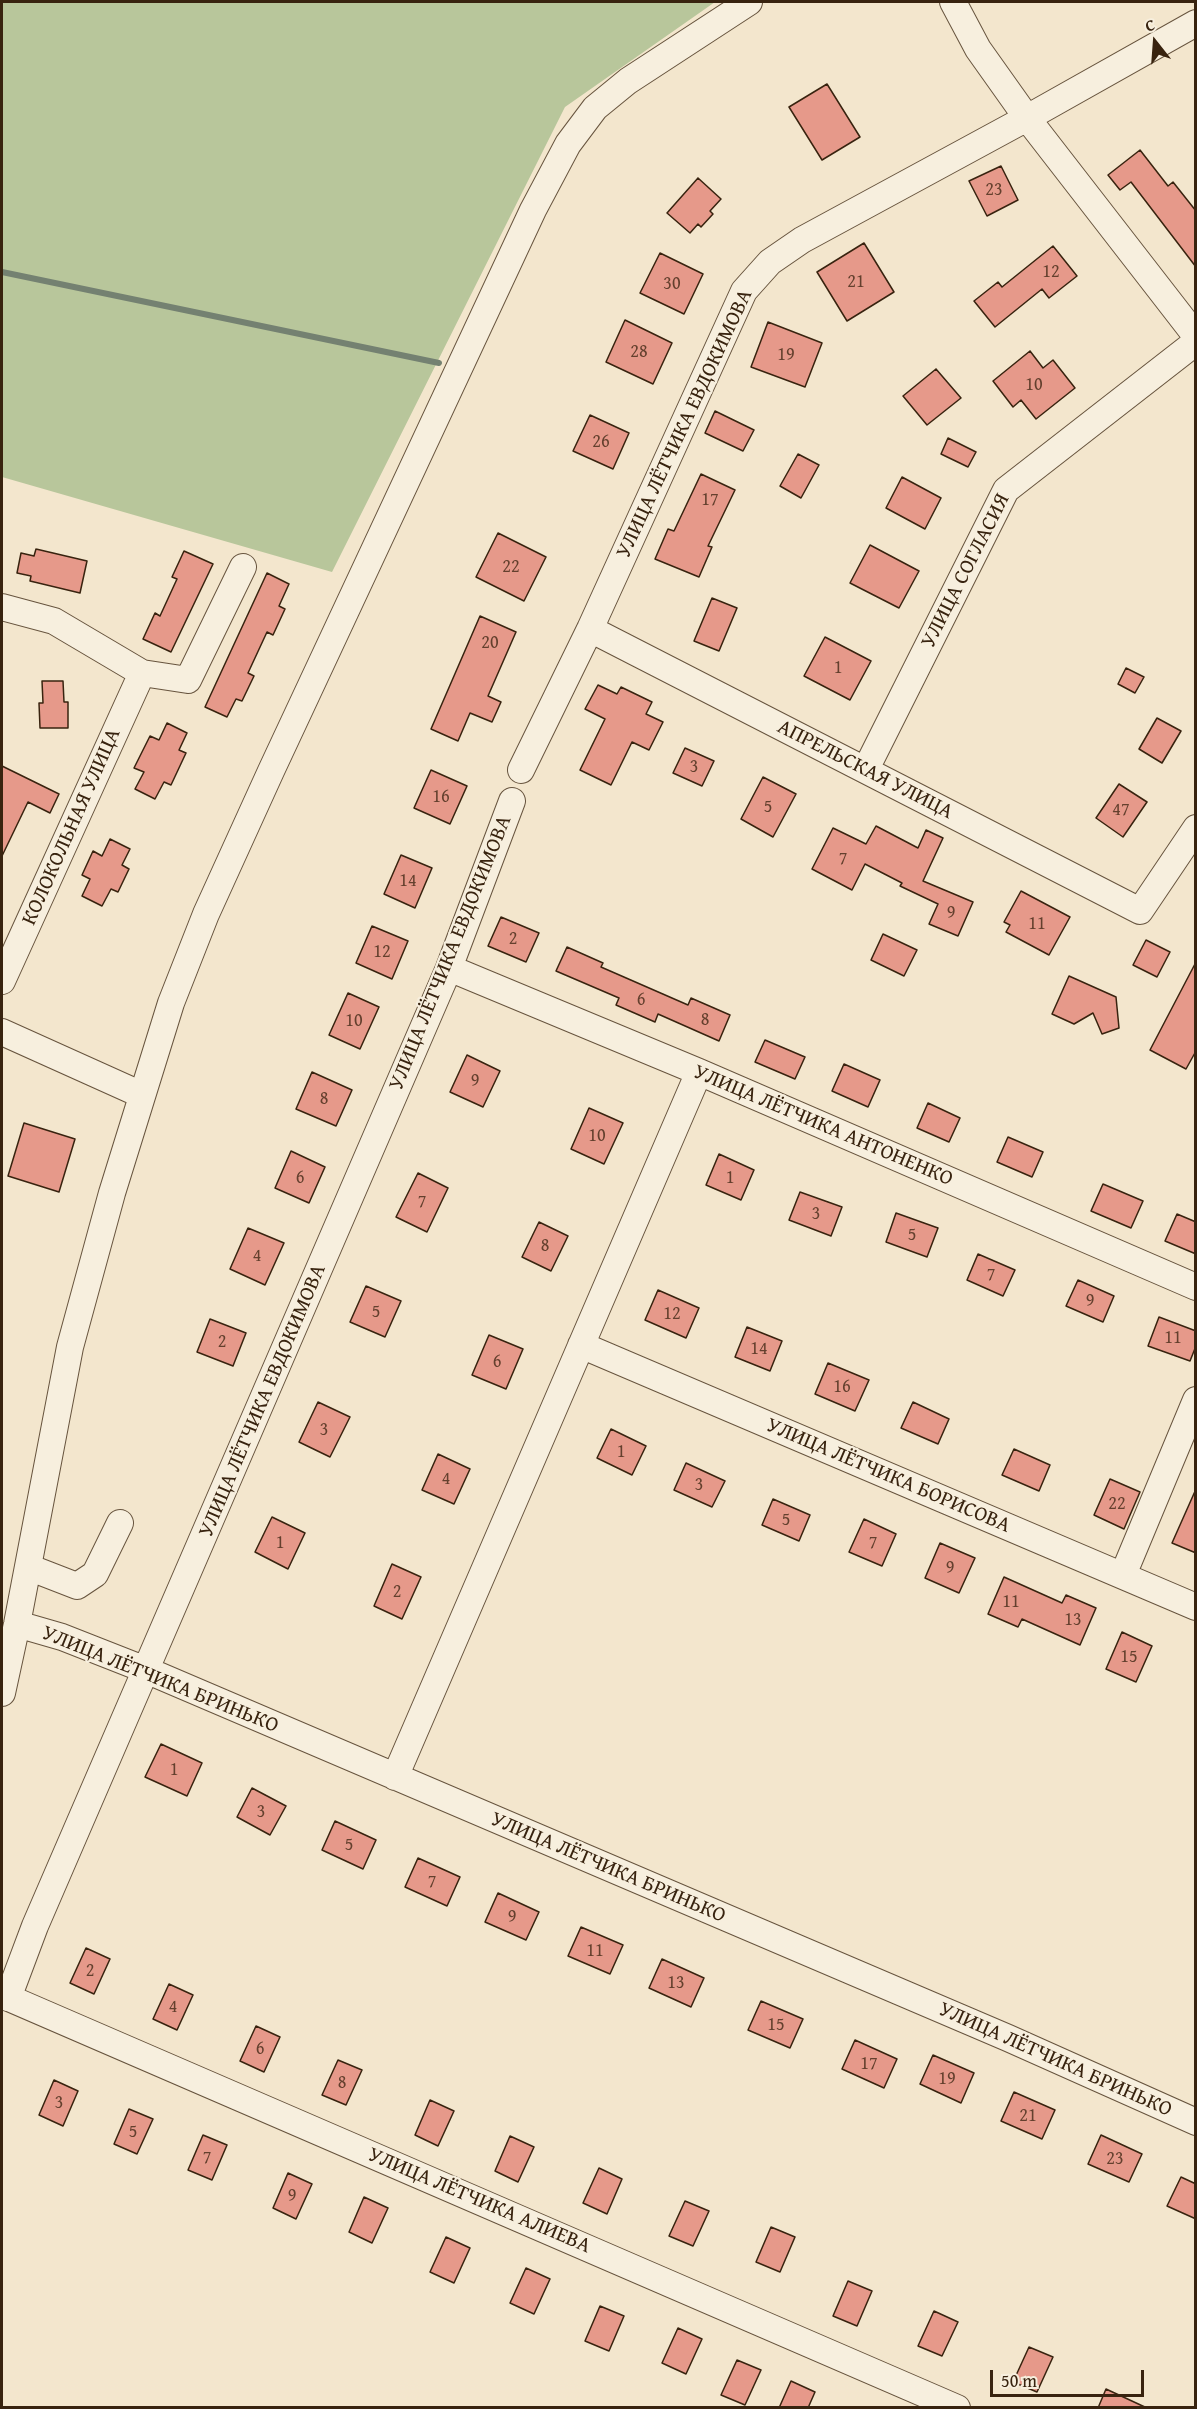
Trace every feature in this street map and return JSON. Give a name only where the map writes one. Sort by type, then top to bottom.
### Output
[{"type":"street","points":[[2,1693],[70,1347],[112,1193],[171,1003],[211,904],[533,210],[568,144],[595,108],[628,81],[749,2]]},
{"type":"street","points":[[953,2],[978,49],[1027,118],[1196,336]]},
{"type":"street","name":"УЛИЦА ЛЁТЧИКА ЕВДОКИМОВА","points":[[521,770],[590,629],[744,291],[770,262],[802,240],[1196,23]]},
{"type":"street","name":"УЛИЦА СОГЛАСИЯ","points":[[866,770],[1006,490],[1196,342]]},
{"type":"street","points":[[2,607],[54,621],[142,673],[189,680],[243,567]]},
{"type":"street","name":"АПРЕЛЬСКАЯ УЛИЦА","points":[[590,629],[1140,911],[1196,828]]},
{"type":"street","name":"КОЛОКОЛЬНАЯ УЛИЦА","points":[[2,981],[142,673]]},
{"type":"street","name":"УЛИЦА ЛЁТЧИКА ЕВДОКИМОВА","points":[[5,1996],[449,968],[512,801]]},
{"type":"street","name":"УЛИЦА ЛЁТЧИКА АНТОНЕНКО","points":[[449,968],[699,1072],[1196,1287]]},
{"type":"street","points":[[2,1032],[142,1095]]},
{"type":"street","points":[[395,1777],[699,1072]]},
{"type":"street","name":"УЛИЦА ЛЁТЧИКА БОРИСОВА","points":[[581,1345],[1196,1607]]},
{"type":"street","points":[[1124,1575],[1196,1400]]},
{"type":"street","points":[[28,1567],[77,1586],[95,1574],[120,1523]]},
{"type":"street","name":"УЛИЦА ЛЁТЧИКА БРИНЬКО","points":[[17,1624],[62,1637],[146,1670],[1008,2038],[1196,2122]]},
{"type":"street","name":"УЛИЦА ЛЁТЧИКА АЛИЕВА","points":[[5,1996],[957,2408]]},
{"type":"green space","points":[[2,2],[715,2],[565,107],[332,572],[2,477]]},
{"type":"building","points":[[827,84],[860,137],[822,160],[789,107]]},
{"type":"building","points":[[1140,150],[1168,186],[1173,182],[1196,211],[1196,267],[1131,182],[1120,190],[1108,175]]},
{"type":"building","points":[[1001,166],[1018,200],[987,216],[969,181]]},
{"type":"building","points":[[698,178],[721,199],[710,211],[713,214],[701,227],[698,224],[690,233],[667,213]]},
{"type":"building","points":[[864,243],[894,292],[847,321],[817,272]]},
{"type":"building","points":[[1053,246],[1077,276],[1049,298],[1042,289],[995,327],[974,301],[998,282],[1002,287]]},
{"type":"building","points":[[660,253],[703,274],[684,314],[640,293]]},
{"type":"building","points":[[625,320],[672,343],[653,384],[606,362]]},
{"type":"building","points":[[768,322],[822,343],[805,387],[751,367]]},
{"type":"building","points":[[1030,351],[1043,368],[1053,360],[1075,388],[1036,419],[1021,400],[1013,407],[993,381]]},
{"type":"building","points":[[936,369],[961,398],[927,425],[903,396]]},
{"type":"building","points":[[715,411],[754,430],[743,451],[705,433]]},
{"type":"building","points":[[590,415],[629,433],[613,469],[573,451]]},
{"type":"building","points":[[948,438],[976,452],[968,467],[941,454]]},
{"type":"building","points":[[798,454],[819,465],[801,498],[780,486]]},
{"type":"building","points":[[701,474],[735,490],[708,546],[712,547],[699,577],[655,559],[668,529],[674,531]]},
{"type":"building","points":[[902,477],[941,498],[925,529],[886,508]]},
{"type":"building","points":[[498,533],[546,557],[524,601],[476,577]]},
{"type":"building","points":[[870,545],[919,571],[899,608],[850,583]]},
{"type":"building","points":[[36,549],[87,561],[80,593],[30,581],[31,576],[17,573],[21,553],[34,556]]},
{"type":"building","points":[[184,551],[213,564],[171,652],[143,639],[155,613],[160,616],[177,579],[172,577]]},
{"type":"building","points":[[267,573],[289,584],[279,606],[285,609],[273,635],[267,632],[248,673],[254,676],[242,701],[236,699],[227,717],[205,707]]},
{"type":"building","points":[[712,598],[737,608],[719,651],[694,641]]},
{"type":"building","points":[[480,616],[516,632],[488,696],[501,702],[492,722],[470,713],[458,741],[431,729]]},
{"type":"building","points":[[825,637],[871,661],[850,700],[804,676]]},
{"type":"building","points":[[1126,668],[1144,677],[1135,693],[1118,684]]},
{"type":"building","points":[[42,681],[63,681],[64,702],[68,702],[68,728],[40,728],[39,703],[43,703]]},
{"type":"building","points":[[598,685],[617,694],[621,687],[652,702],[646,714],[663,722],[649,750],[632,742],[611,785],[580,770],[605,719],[585,709]]},
{"type":"building","points":[[1157,718],[1181,731],[1162,763],[1139,749]]},
{"type":"building","points":[[167,723],[187,733],[179,750],[186,753],[171,785],[164,782],[155,799],[135,789],[144,772],[134,768],[150,736],[159,740]]},
{"type":"building","points":[[685,748],[714,761],[702,786],[673,773]]},
{"type":"building","points":[[2,766],[59,794],[50,813],[28,802],[2,856]]},
{"type":"building","points":[[431,770],[467,786],[450,824],[414,808]]},
{"type":"building","points":[[763,777],[796,794],[773,837],[741,819]]},
{"type":"building","points":[[1119,784],[1147,802],[1123,837],[1096,818]]},
{"type":"building","points":[[876,826],[918,848],[926,830],[943,838],[923,881],[973,902],[958,936],[929,924],[938,904],[900,886],[902,883],[865,864],[852,890],[812,869],[833,828],[866,844]]},
{"type":"building","points":[[110,839],[130,849],[122,865],[129,869],[118,892],[111,889],[102,906],[82,896],[90,879],[82,875],[93,851],[102,856]]},
{"type":"building","points":[[401,855],[432,868],[415,908],[384,894]]},
{"type":"building","points":[[1021,891],[1070,917],[1049,955],[1006,932],[1010,925],[1004,922]]},
{"type":"building","points":[[501,917],[539,933],[526,962],[488,946]]},
{"type":"building","points":[[372,926],[408,941],[392,979],[356,963]]},
{"type":"building","points":[[883,934],[917,950],[904,976],[871,960]]},
{"type":"building","points":[[1146,940],[1170,952],[1157,977],[1133,965]]},
{"type":"building","points":[[567,947],[603,963],[601,967],[688,1005],[691,998],[730,1015],[719,1041],[658,1014],[655,1022],[616,1005],[619,998],[556,971]]},
{"type":"building","points":[[1196,962],[1196,1051],[1186,1069],[1150,1050]]},
{"type":"building","points":[[1069,976],[1116,997],[1119,1028],[1102,1034],[1093,1013],[1074,1024],[1052,1014]]},
{"type":"building","points":[[348,993],[379,1007],[360,1049],[329,1035]]},
{"type":"building","points":[[765,1040],[805,1057],[795,1079],[755,1062]]},
{"type":"building","points":[[467,1055],[500,1071],[483,1107],[450,1092]]},
{"type":"building","points":[[844,1064],[880,1080],[868,1107],[832,1091]]},
{"type":"building","points":[[312,1072],[352,1090],[336,1126],[296,1109]]},
{"type":"building","points":[[928,1103],[960,1118],[949,1142],[917,1128]]},
{"type":"building","points":[[589,1108],[623,1123],[604,1164],[571,1149]]},
{"type":"building","points":[[24,1123],[75,1139],[59,1192],[8,1176]]},
{"type":"building","points":[[1008,1137],[1043,1152],[1032,1177],[997,1162]]},
{"type":"building","points":[[291,1151],[325,1167],[309,1203],[275,1188]]},
{"type":"building","points":[[719,1154],[754,1170],[741,1200],[706,1185]]},
{"type":"building","points":[[418,1173],[448,1188],[427,1232],[396,1217]]},
{"type":"building","points":[[1103,1184],[1143,1201],[1131,1228],[1091,1211]]},
{"type":"building","points":[[800,1192],[842,1207],[831,1236],[789,1220]]},
{"type":"building","points":[[896,1213],[938,1228],[927,1257],[886,1242]]},
{"type":"building","points":[[1177,1214],[1196,1222],[1196,1254],[1165,1241]]},
{"type":"building","points":[[539,1222],[568,1236],[551,1271],[522,1257]]},
{"type":"building","points":[[248,1228],[284,1243],[265,1285],[230,1269]]},
{"type":"building","points":[[978,1254],[1015,1270],[1003,1296],[967,1280]]},
{"type":"building","points":[[1078,1280],[1114,1296],[1103,1322],[1066,1306]]},
{"type":"building","points":[[366,1286],[401,1301],[385,1337],[350,1322]]},
{"type":"building","points":[[658,1290],[699,1308],[686,1338],[645,1320]]},
{"type":"building","points":[[1159,1317],[1196,1331],[1196,1346],[1190,1361],[1148,1346]]},
{"type":"building","points":[[210,1319],[246,1333],[233,1366],[197,1352]]},
{"type":"building","points":[[747,1327],[782,1341],[770,1371],[735,1357]]},
{"type":"building","points":[[489,1335],[523,1349],[506,1389],[472,1375]]},
{"type":"building","points":[[828,1363],[869,1380],[855,1411],[815,1394]]},
{"type":"building","points":[[318,1402],[350,1417],[330,1457],[299,1442]]},
{"type":"building","points":[[913,1402],[949,1419],[938,1444],[901,1428]]},
{"type":"building","points":[[611,1429],[646,1446],[632,1475],[597,1458]]},
{"type":"building","points":[[1014,1449],[1050,1465],[1039,1491],[1002,1475]]},
{"type":"building","points":[[438,1454],[470,1469],[454,1504],[422,1490]]},
{"type":"building","points":[[686,1463],[725,1481],[712,1507],[674,1490]]},
{"type":"building","points":[[1110,1479],[1140,1492],[1124,1529],[1094,1515]]},
{"type":"building","points":[[1196,1489],[1196,1553],[1172,1543]]},
{"type":"building","points":[[773,1499],[810,1515],[799,1541],[762,1525]]},
{"type":"building","points":[[272,1517],[305,1533],[288,1569],[255,1552]]},
{"type":"building","points":[[864,1519],[896,1534],[882,1566],[849,1552]]},
{"type":"building","points":[[940,1543],[975,1558],[959,1593],[925,1578]]},
{"type":"building","points":[[392,1564],[421,1577],[402,1619],[374,1606]]},
{"type":"building","points":[[1004,1577],[1062,1603],[1066,1595],[1096,1608],[1080,1645],[1022,1619],[1018,1627],[988,1614]]},
{"type":"building","points":[[1122,1632],[1152,1646],[1136,1682],[1106,1669]]},
{"type":"building","points":[[161,1744],[202,1763],[187,1796],[145,1777]]},
{"type":"building","points":[[252,1788],[286,1806],[270,1835],[237,1817]]},
{"type":"building","points":[[335,1821],[376,1840],[363,1869],[322,1850]]},
{"type":"building","points":[[418,1858],[460,1877],[447,1906],[405,1887]]},
{"type":"building","points":[[498,1893],[539,1912],[526,1940],[485,1922]]},
{"type":"building","points":[[581,1927],[623,1945],[610,1974],[568,1956]]},
{"type":"building","points":[[86,1948],[110,1959],[94,1994],[70,1983]]},
{"type":"building","points":[[662,1959],[704,1978],[691,2007],[649,1988]]},
{"type":"building","points":[[169,1984],[193,1995],[177,2030],[153,2019]]},
{"type":"building","points":[[761,2001],[803,2019],[790,2048],[748,2030]]},
{"type":"building","points":[[256,2026],[280,2037],[264,2072],[240,2061]]},
{"type":"building","points":[[855,2040],[897,2059],[884,2088],[842,2069]]},
{"type":"building","points":[[933,2055],[974,2073],[961,2103],[920,2084]]},
{"type":"building","points":[[338,2060],[362,2070],[346,2105],[322,2095]]},
{"type":"building","points":[[54,2080],[78,2091],[63,2126],[39,2115]]},
{"type":"building","points":[[1014,2092],[1055,2110],[1042,2139],[1001,2121]]},
{"type":"building","points":[[430,2100],[454,2111],[438,2146],[415,2135]]},
{"type":"building","points":[[129,2109],[153,2119],[137,2154],[114,2144]]},
{"type":"building","points":[[203,2135],[227,2145],[212,2180],[188,2170]]},
{"type":"building","points":[[1101,2135],[1142,2154],[1129,2182],[1088,2164]]},
{"type":"building","points":[[510,2136],[534,2147],[518,2182],[495,2171]]},
{"type":"building","points":[[599,2168],[622,2179],[607,2214],[583,2203]]},
{"type":"building","points":[[288,2173],[312,2184],[296,2219],[273,2208]]},
{"type":"building","points":[[1181,2177],[1196,2184],[1196,2219],[1167,2206]]},
{"type":"building","points":[[364,2197],[388,2208],[372,2243],[349,2232]]},
{"type":"building","points":[[685,2201],[709,2211],[693,2246],[669,2236]]},
{"type":"building","points":[[771,2227],[795,2237],[780,2272],[756,2262]]},
{"type":"building","points":[[446,2237],[470,2248],[454,2283],[430,2272]]},
{"type":"building","points":[[526,2268],[550,2279],[534,2314],[510,2303]]},
{"type":"building","points":[[848,2281],[872,2291],[857,2326],[833,2316]]},
{"type":"building","points":[[600,2306],[624,2316],[609,2351],[585,2341]]},
{"type":"building","points":[[934,2311],[958,2322],[942,2356],[918,2346]]},
{"type":"building","points":[[678,2328],[702,2339],[686,2374],[662,2363]]},
{"type":"building","points":[[1029,2347],[1053,2357],[1037,2392],[1013,2382]]},
{"type":"building","points":[[737,2360],[761,2370],[745,2405],[721,2395]]},
{"type":"building","points":[[791,2381],[815,2392],[808,2408],[779,2408]]},
{"type":"building","points":[[1106,2389],[1147,2408],[1098,2408]]},
{"type":"waterway","points":[[2,272],[439,363]]}]
